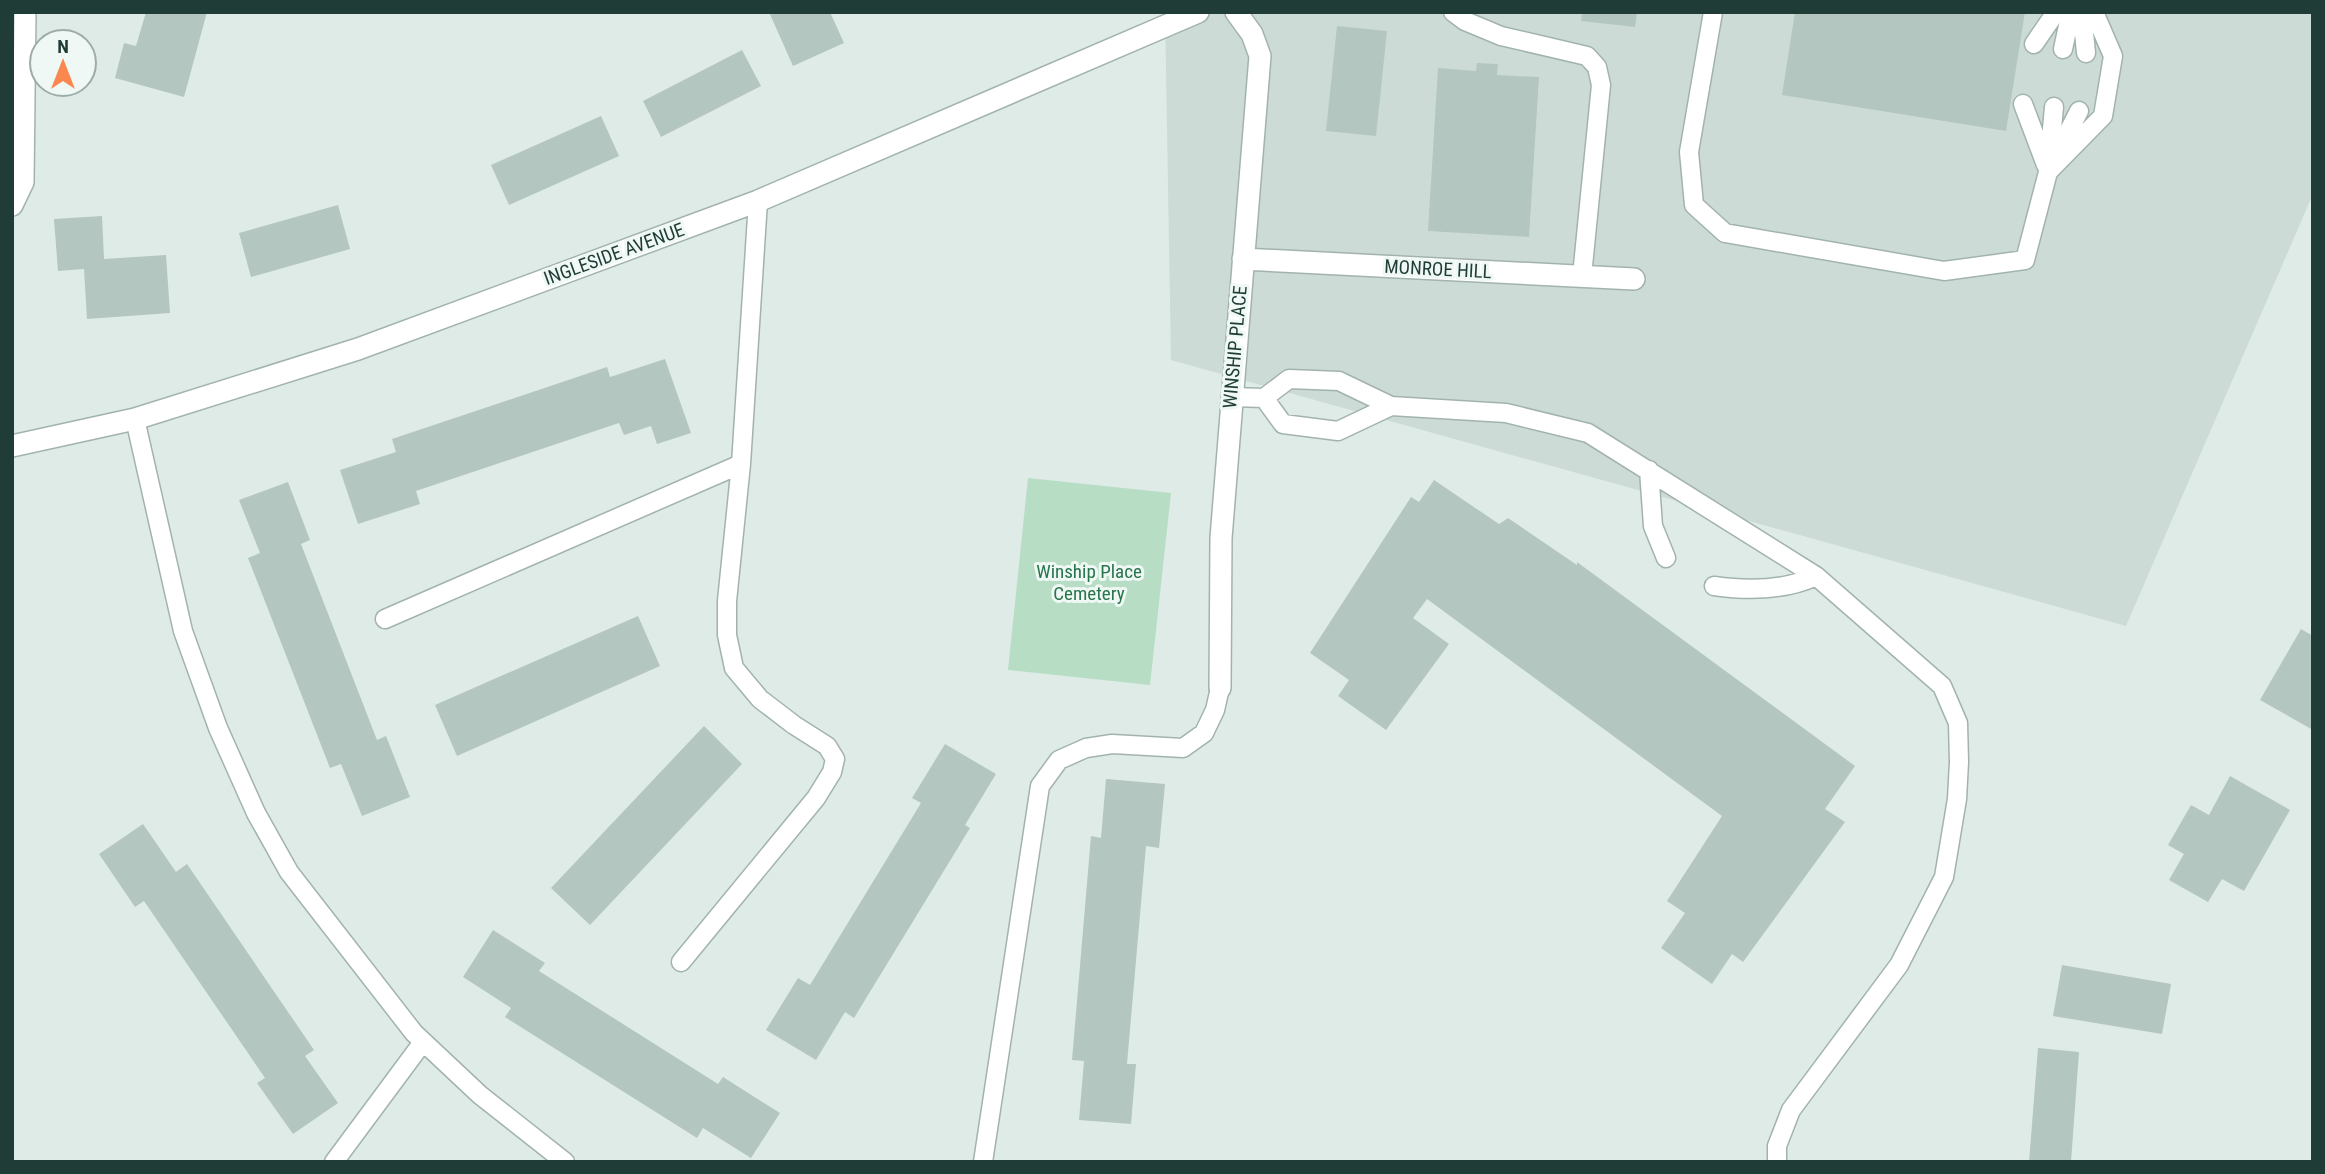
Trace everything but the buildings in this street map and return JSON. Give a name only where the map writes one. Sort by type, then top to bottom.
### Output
[{"type":"street","points":[[12,205],[23,182],[25,12]]},
{"type":"street","name":"INGLESIDE AVENUE","points":[[12,446],[135,418],[358,349],[758,201],[1198,12]]},
{"type":"street","name":"WINSHIP PLACE","points":[[1220,688],[1221,538],[1260,56],[1252,34],[1236,12]]},
{"type":"street","name":"MONROE HILL","points":[[1242,258],[1634,279]]},
{"type":"lane","points":[[1453,12],[1465,21],[1501,36],[1587,56],[1597,67],[1601,85],[1582,276]]},
{"type":"lane","points":[[1713,12],[1689,152],[1694,205],[1725,233],[1944,271],[2025,260],[2048,172],[2054,107]]},
{"type":"lane","points":[[2034,44],[2056,12]]},
{"type":"lane","points":[[2063,49],[2071,12]]},
{"type":"lane","points":[[2082,12],[2086,53]]},
{"type":"lane","points":[[2048,172],[2103,116],[2113,56],[2094,12]]},
{"type":"lane","points":[[2024,104],[2048,172]]},
{"type":"lane","points":[[2048,172],[2079,111]]},
{"type":"lane","points":[[681,962],[816,798],[832,772],[835,759],[827,746],[760,699],[734,668],[727,635],[727,601],[741,464],[758,201]]},
{"type":"lane","points":[[1231,397],[1264,398],[1289,379],[1339,380],[1391,406],[1506,412],[1588,433],[1816,576],[1942,687],[1958,723],[1957,799],[1944,877],[1899,965],[1791,1110],[1777,1146],[1777,1162]]},
{"type":"lane","points":[[1264,398],[1283,424],[1338,430],[1391,406]]},
{"type":"lane","points":[[135,418],[183,631],[218,728],[256,813],[289,872],[358,964],[423,1042],[480,1095],[565,1162]]},
{"type":"lane","points":[[385,619],[741,464]]},
{"type":"lane","points":[[1649,471],[1653,526],[1666,558]]},
{"type":"lane","points":[[1714,586],[1764,590],[1801,583],[1816,576]]},
{"type":"lane","points":[[983,1162],[1040,786],[1059,760],[1086,748],[1112,744],[1183,748],[1204,733],[1215,710],[1220,688]]},
{"type":"lane","points":[[334,1162],[423,1042]]},
{"type":"shaded area","points":[[1165,12],[2313,12],[2313,194],[2126,626],[1171,360]]},
{"type":"green space","name":"Winship Place Cemetery","points":[[1028,478],[1171,493],[1150,685],[1008,670]]}]
